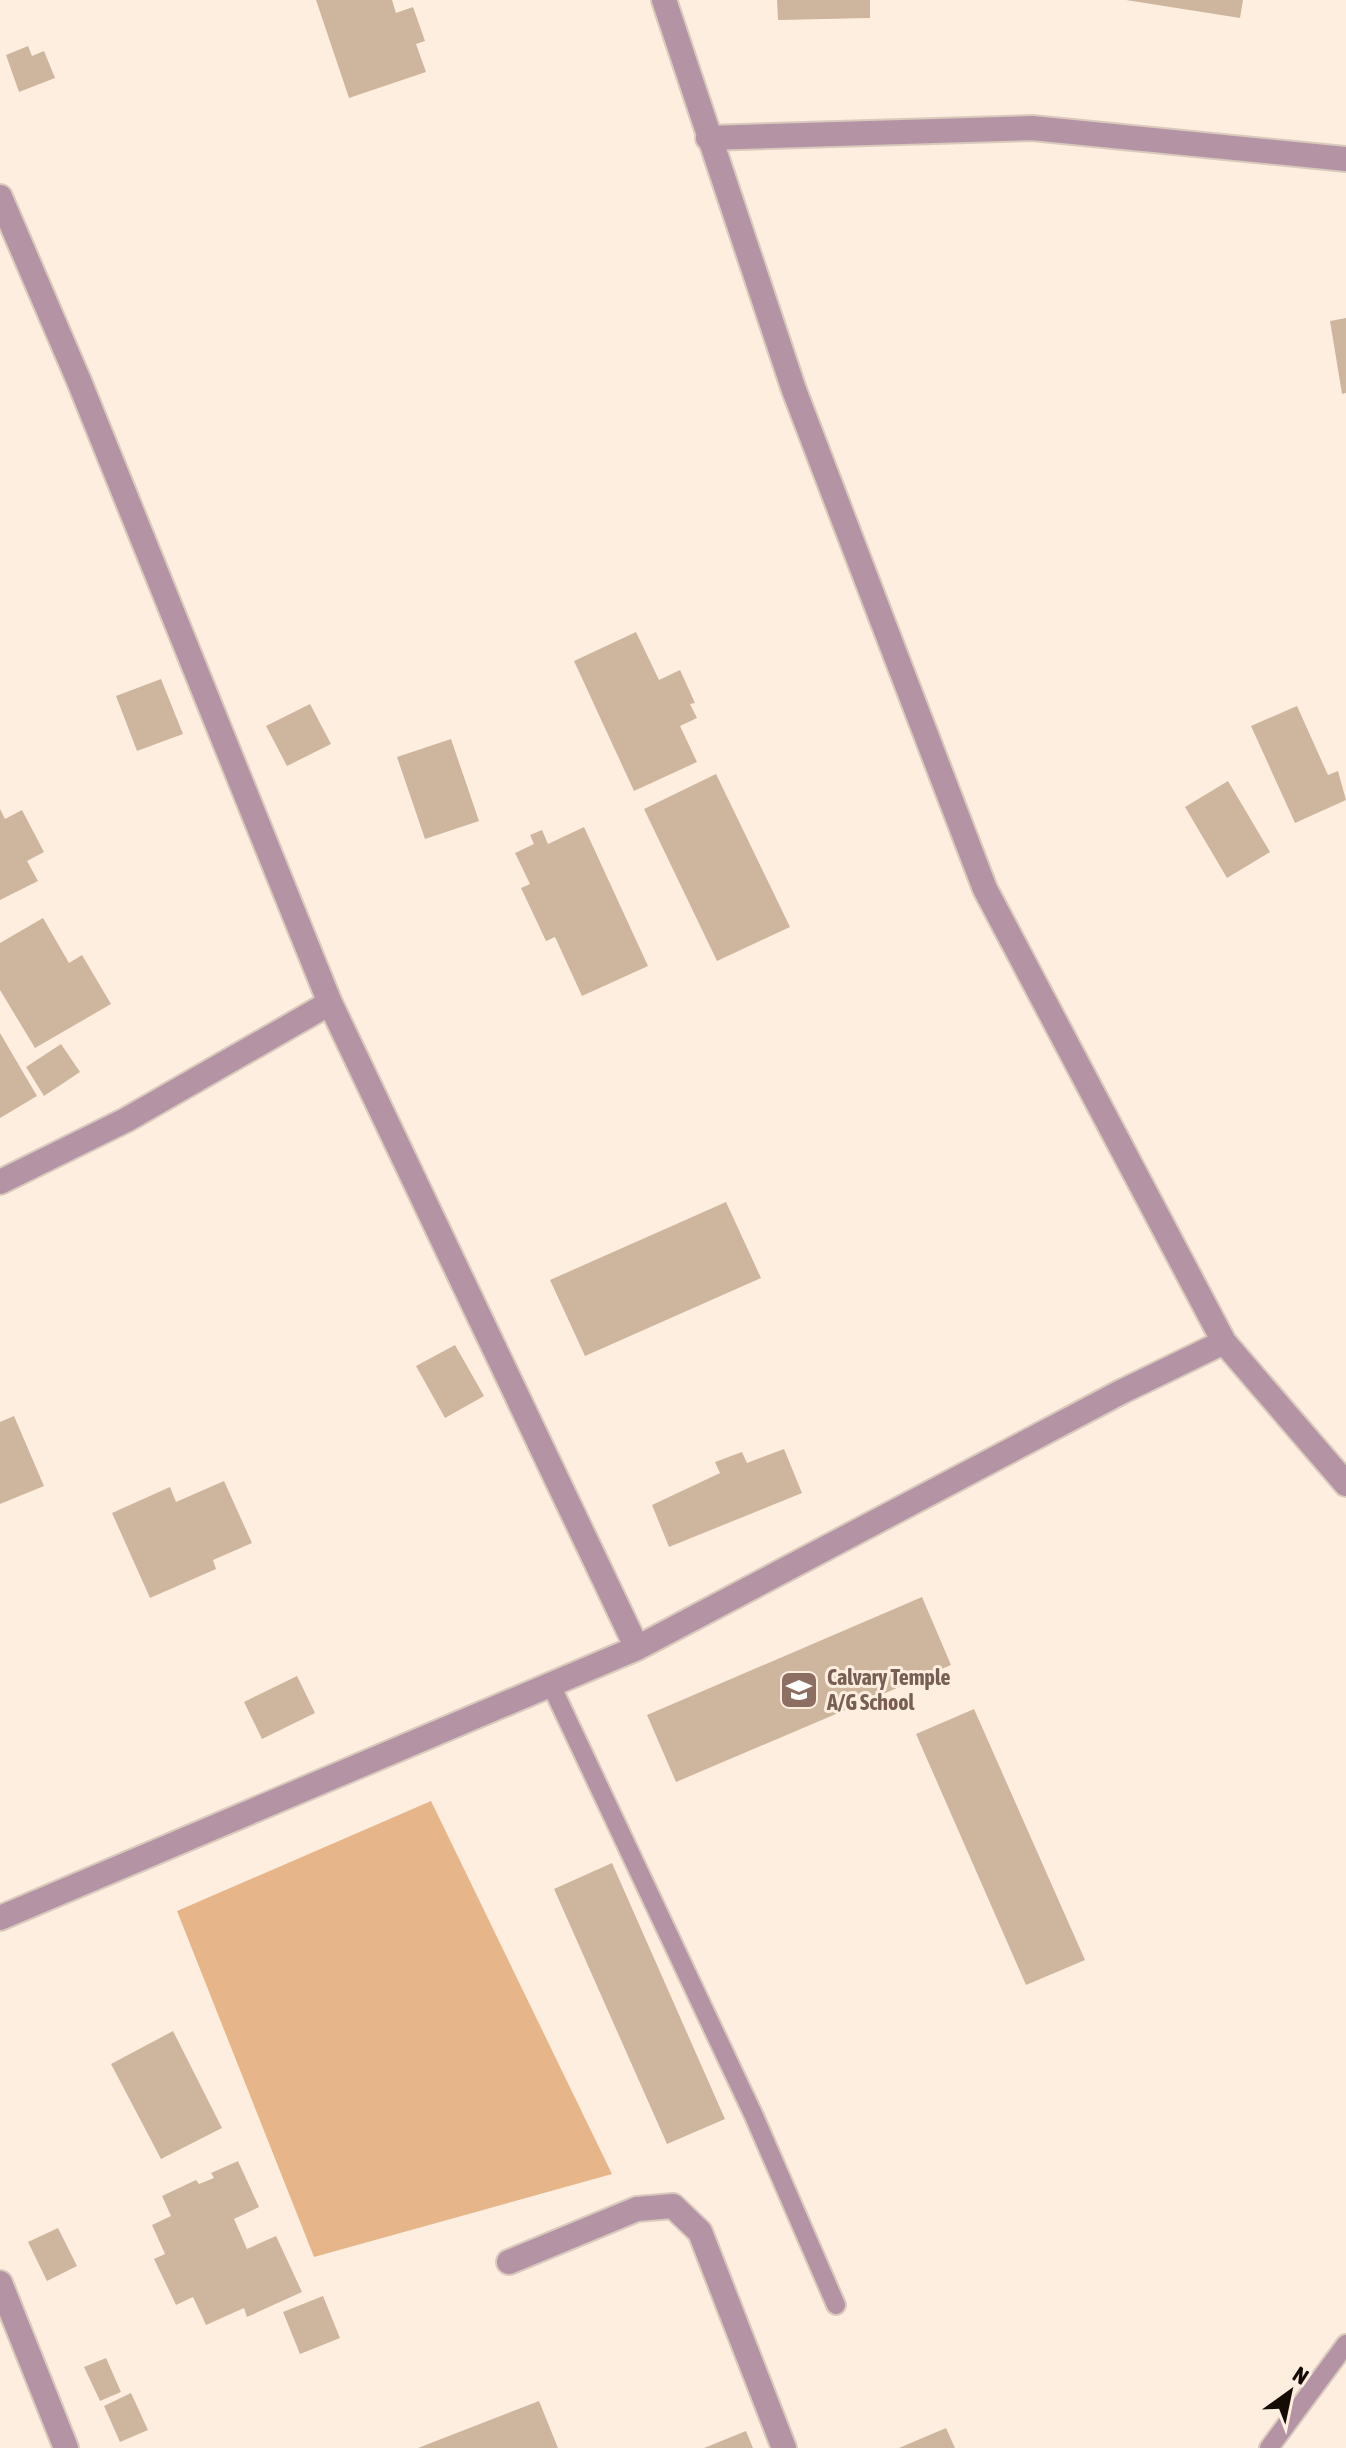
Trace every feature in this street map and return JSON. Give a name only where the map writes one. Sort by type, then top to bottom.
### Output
[{"type":"street","points":[[664,0],[794,390],[985,889],[1224,1342],[1346,1484]]},
{"type":"street","points":[[708,138],[1032,128],[1346,159]]},
{"type":"street","points":[[0,197],[79,381],[330,1003],[637,1648]]},
{"type":"street","points":[[0,1182],[126,1120],[330,1003]]},
{"type":"street","points":[[0,1918],[637,1648],[1108,1399],[1224,1342]]},
{"type":"street","points":[[509,2262],[637,2209],[673,2206],[700,2232],[784,2448]]},
{"type":"street","points":[[0,2283],[66,2448]]},
{"type":"lane","points":[[551,1685],[754,2116],[836,2305]]},
{"type":"lane","points":[[1269,2448],[1346,2344]]},
{"type":"shaded area","points":[[431,1801],[612,2174],[314,2257],[177,1911]]},
{"type":"building","points":[[316,0],[392,0],[396,13],[413,7],[425,41],[416,44],[426,72],[349,98]]},
{"type":"building","points":[[777,0],[870,0],[870,18],[778,20]]},
{"type":"building","points":[[1126,0],[1243,0],[1240,18]]},
{"type":"building","points":[[28,46],[32,56],[44,51],[55,78],[19,92],[6,55]]},
{"type":"building","points":[[1346,318],[1346,393],[1342,394],[1330,321]]},
{"type":"building","points":[[636,632],[659,680],[680,670],[695,703],[690,704],[697,718],[680,726],[697,762],[634,791],[574,661]]},
{"type":"building","points":[[161,679],[183,734],[137,751],[116,696]]},
{"type":"building","points":[[310,704],[331,744],[287,766],[266,726]]},
{"type":"building","points":[[1297,706],[1328,775],[1338,771],[1346,800],[1295,823],[1251,726]]},
{"type":"building","points":[[451,739],[479,821],[425,839],[397,757]]},
{"type":"building","points":[[716,774],[790,927],[717,961],[644,809]]},
{"type":"building","points":[[1228,781],[1270,852],[1227,878],[1185,807]]},
{"type":"building","points":[[0,809],[5,819],[22,810],[44,852],[27,861],[38,881],[0,900]]},
{"type":"building","points":[[584,827],[648,966],[582,996],[555,937],[546,941],[521,888],[530,884],[515,853],[534,844],[530,835],[542,830],[548,844]]},
{"type":"building","points":[[43,918],[69,963],[82,955],[111,1004],[35,1048],[0,990],[0,943]]},
{"type":"building","points":[[0,1033],[37,1096],[0,1118]]},
{"type":"building","points":[[61,1044],[80,1072],[44,1096],[26,1067]]},
{"type":"building","points":[[726,1202],[761,1278],[585,1356],[550,1280]]},
{"type":"building","points":[[455,1345],[484,1396],[445,1418],[416,1366]]},
{"type":"building","points":[[14,1416],[44,1486],[0,1504],[0,1422]]},
{"type":"building","points":[[784,1449],[802,1493],[669,1547],[652,1505],[720,1473],[715,1462],[742,1452],[747,1463]]},
{"type":"building","points":[[224,1481],[252,1543],[213,1560],[216,1569],[150,1598],[112,1513],[170,1487],[176,1502]]},
{"type":"building","name":"Calvary Temple A/G School","points":[[922,1597],[951,1665],[676,1782],[647,1715]]},
{"type":"building","points":[[297,1676],[315,1713],[262,1739],[244,1702]]},
{"type":"building","points":[[974,1709],[1085,1960],[1026,1985],[916,1734]]},
{"type":"building","points":[[612,1863],[725,2119],[667,2144],[554,1889]]},
{"type":"building","points":[[173,2031],[222,2128],[161,2159],[111,2064]]},
{"type":"building","points":[[238,2161],[259,2207],[234,2219],[247,2249],[276,2236],[302,2292],[247,2317],[244,2308],[206,2325],[193,2297],[176,2305],[154,2259],[165,2254],[152,2225],[171,2216],[162,2196],[196,2180],[199,2184],[214,2178],[211,2173]]},
{"type":"building","points":[[58,2228],[77,2266],[47,2281],[28,2242]]},
{"type":"building","points":[[323,2296],[340,2338],[300,2354],[283,2312]]},
{"type":"building","points":[[106,2358],[121,2392],[100,2401],[84,2367]]},
{"type":"building","points":[[131,2393],[148,2430],[120,2442],[104,2406]]},
{"type":"building","points":[[539,2401],[558,2448],[418,2448]]},
{"type":"building","points":[[946,2428],[955,2448],[899,2448]]},
{"type":"building","points":[[746,2431],[753,2448],[704,2448]]},
{"type":"place","name":"Calvary Temple A/G School","points":[[799,1690]]}]
